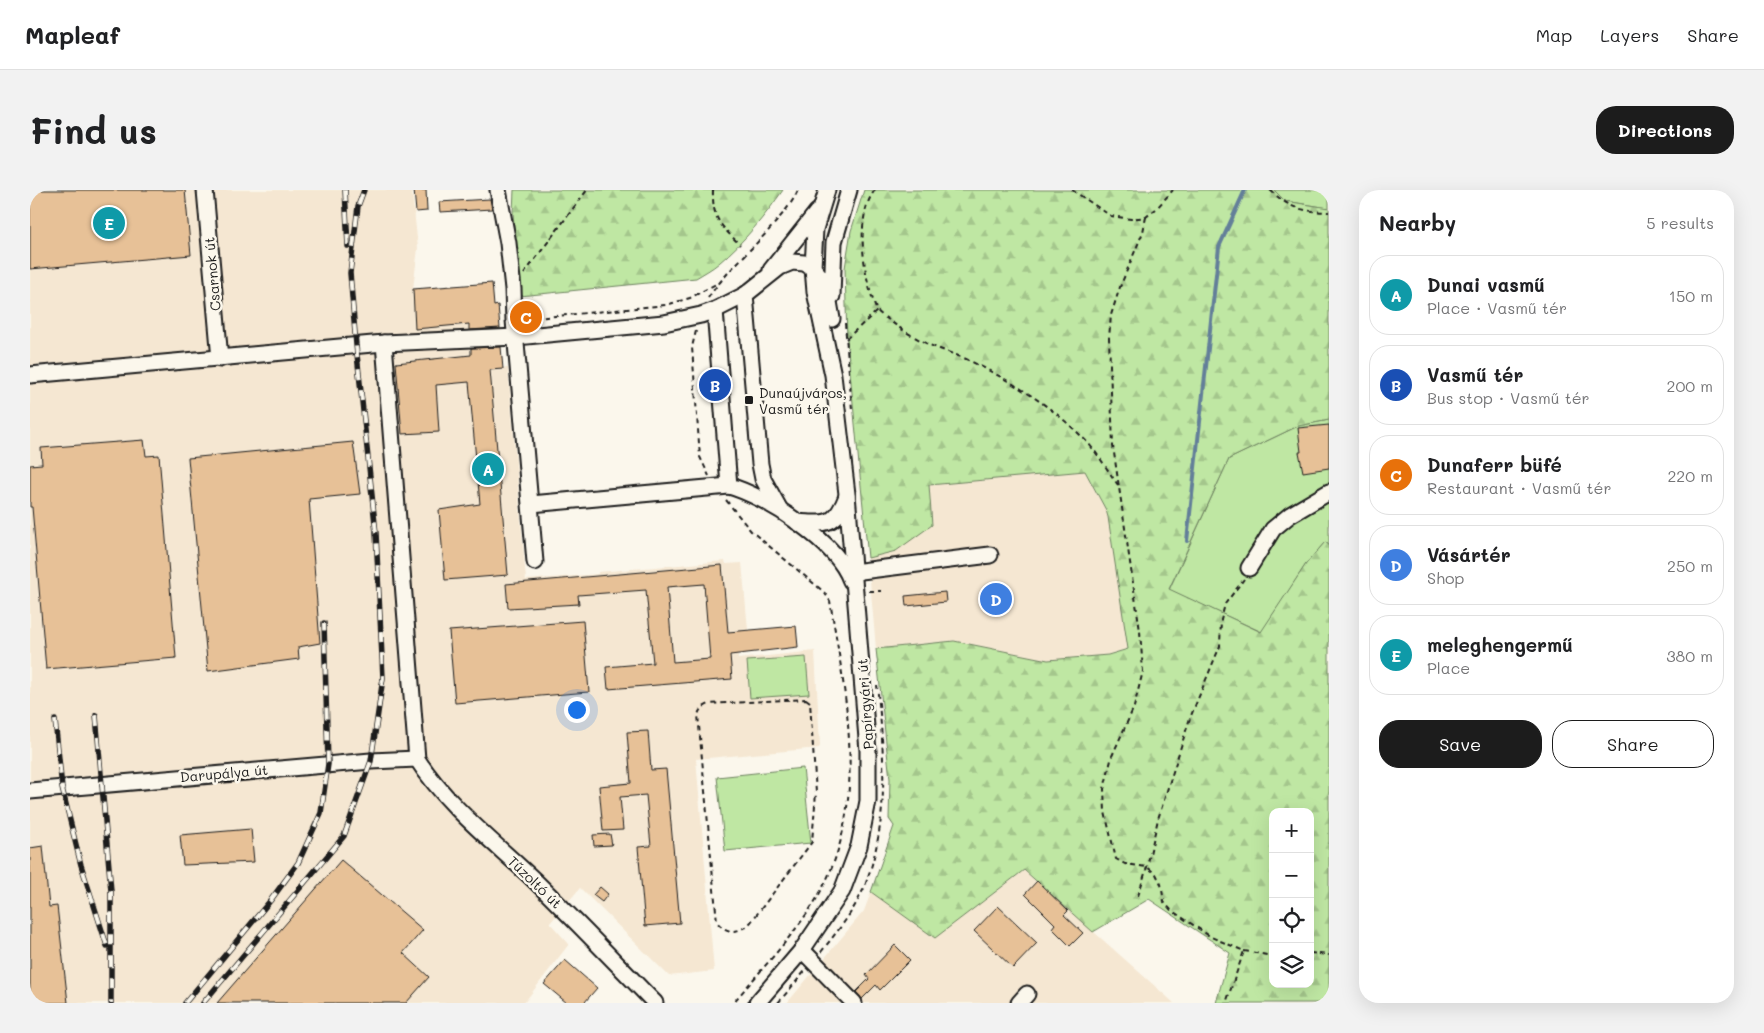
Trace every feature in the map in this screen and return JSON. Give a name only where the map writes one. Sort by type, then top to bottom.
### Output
[{"type":"street","name":"Csarnok út","points":[[205,190],[220,358]]},
{"type":"street","points":[[828,190],[836,208],[832,274],[838,320],[832,375]]},
{"type":"street","points":[[828,190],[815,229],[813,268],[815,292],[832,375]]},
{"type":"street","points":[[764,279],[807,225],[828,190]]},
{"type":"street","points":[[834,242],[850,190]]},
{"type":"street","points":[[499,191],[508,243],[513,290],[535,562]]},
{"type":"street","points":[[30,374],[384,343],[516,338],[664,324],[708,312],[744,295],[780,267],[792,262],[804,263],[821,276],[838,320]]},
{"type":"street","points":[[744,295],[760,464],[763,479],[781,511]]},
{"type":"street","points":[[708,312],[722,486]]},
{"type":"street","points":[[384,343],[418,759]]},
{"type":"street","name":"Papírgyári út","points":[[758,1003],[802,950],[842,891],[859,846],[868,801],[868,751],[856,594],[860,571],[847,494],[832,375]]},
{"type":"street","points":[[531,504],[722,486],[743,490],[797,522],[834,553],[849,576],[856,594]]},
{"type":"street","points":[[1250,568],[1273,529],[1290,515],[1329,492]]},
{"type":"street","points":[[797,522],[815,524],[834,519],[841,512],[847,494]]},
{"type":"street","points":[[860,571],[990,556]]},
{"type":"street","name":"Darupálya út","points":[[30,790],[371,761],[418,759]]},
{"type":"street","name":"Tűzoltó út","points":[[418,759],[430,779],[453,804],[563,908],[655,1003]]},
{"type":"street","points":[[802,950],[854,1003]]},
{"type":"path","points":[[513,290],[587,190]]},
{"type":"path","points":[[713,190],[712,206],[716,218],[740,245]]},
{"type":"path","points":[[733,1003],[810,909],[825,883],[836,856],[845,827],[849,803],[850,753],[842,671],[830,601],[824,592],[751,531],[722,486],[706,472],[700,456],[692,347],[708,312],[706,302],[718,283],[788,208],[798,190]]},
{"type":"path","points":[[875,190],[869,197],[862,242],[863,262],[877,311],[896,326],[924,342],[965,358],[1000,376],[1034,397],[1088,443],[1119,486]]},
{"type":"path","points":[[1072,190],[1111,216],[1131,219],[1146,217],[1173,190]]},
{"type":"path","points":[[1270,190],[1284,203],[1295,208],[1304,211],[1329,212]]},
{"type":"path","points":[[1146,217],[1143,232],[1120,287],[1111,315],[1109,338],[1113,446],[1140,631],[1143,671],[1134,707],[1112,756],[1104,789],[1104,812],[1116,859],[1125,864],[1147,867],[1156,874],[1161,884],[1164,902],[1171,910],[1211,937],[1244,951],[1269,955]]},
{"type":"path","points":[[514,320],[666,306],[690,298],[718,283]]},
{"type":"path","points":[[846,339],[877,311]]},
{"type":"path","points":[[838,320],[846,339],[852,417]]},
{"type":"path","points":[[1138,896],[1158,819],[1190,718],[1220,646],[1221,620],[1225,604],[1250,568]]},
{"type":"path","points":[[860,571],[869,591],[881,590]]},
{"type":"path","points":[[806,699],[810,702],[816,793],[812,842],[744,929],[728,931],[717,922],[699,711],[702,707],[709,704],[806,699]]},
{"type":"path","points":[[1226,1003],[1244,951]]},
{"type":"path","points":[[1314,953],[1329,955]]},
{"type":"shaded area","points":[[30,190],[412,190],[418,248],[413,289],[492,283],[494,305],[498,305],[503,368],[508,368],[526,580],[725,561],[726,564],[742,563],[748,630],[736,632],[738,659],[815,651],[820,746],[819,748],[696,759],[714,971],[669,976],[580,888],[550,923],[569,944],[524,1003],[30,1003]]},
{"type":"shaded area","points":[[1085,471],[1108,517],[1128,649],[1108,655],[1048,660],[954,641],[876,649],[868,558],[896,551],[929,485]]},
{"type":"shaded area","points":[[883,860],[950,926],[1024,870],[1174,1003],[787,1003],[864,911]]},
{"type":"green space","points":[[514,190],[783,190],[745,238],[716,265],[696,278],[520,296],[513,213]]},
{"type":"green space","points":[[864,190],[1274,190],[1285,201],[1329,208],[1329,420],[1298,426],[1229,459],[1169,589],[1261,632],[1306,564],[1325,542],[1329,545],[1329,1003],[1216,1003],[1230,953],[1149,899],[1093,932],[1024,870],[935,938],[871,892],[894,826],[889,819],[890,779],[876,649],[954,641],[1048,660],[1108,655],[1128,649],[1108,517],[1085,471],[929,485],[932,525],[896,551],[868,558],[847,341],[845,268],[851,231]]},
{"type":"green space","points":[[1274,190],[1329,190],[1329,208],[1285,201]]},
{"type":"green space","points":[[1329,420],[1329,545],[1325,542],[1306,564],[1262,632],[1169,590],[1229,459],[1298,426]]},
{"type":"green space","points":[[806,657],[809,694],[750,698],[747,661]]},
{"type":"green space","points":[[803,768],[811,843],[725,851],[717,777]]},
{"type":"building","points":[[30,190],[185,190],[191,255],[30,269]]},
{"type":"building","points":[[414,190],[426,190],[427,211],[416,212]]},
{"type":"building","points":[[490,199],[492,209],[440,212],[439,202]]},
{"type":"building","points":[[492,283],[494,306],[498,305],[500,328],[469,330],[469,324],[415,329],[413,289]]},
{"type":"building","points":[[501,347],[503,369],[490,370],[508,575],[445,580],[439,510],[480,504],[469,382],[436,385],[439,432],[402,434],[396,363],[471,355],[471,348]]},
{"type":"building","points":[[1329,425],[1329,468],[1303,472],[1299,452],[1301,452],[1298,428]]},
{"type":"building","points":[[144,440],[146,456],[159,455],[176,658],[46,669],[32,507],[30,507],[30,465],[42,464],[41,448]]},
{"type":"building","points":[[353,442],[360,494],[309,499],[320,643],[298,647],[299,659],[208,671],[188,458]]},
{"type":"building","points":[[722,565],[728,632],[796,626],[798,647],[730,655],[732,679],[608,689],[606,667],[653,663],[646,590],[578,595],[579,604],[508,608],[506,584]],"holes":[[[704,584],[710,659],[673,662],[667,587]]]},
{"type":"building","points":[[945,592],[946,602],[906,606],[905,596]]},
{"type":"building","points":[[583,621],[589,692],[455,703],[449,631]]},
{"type":"building","points":[[648,731],[651,770],[666,769],[680,923],[645,926],[638,847],[651,846],[646,795],[620,797],[623,830],[603,831],[599,786],[631,783],[627,732]]},
{"type":"building","points":[[251,829],[254,862],[183,865],[180,835]]},
{"type":"building","points":[[610,834],[612,845],[594,846],[593,835]]},
{"type":"building","points":[[43,846],[49,907],[57,906],[68,1003],[30,1003],[30,848]]},
{"type":"building","points":[[341,860],[423,930],[403,953],[429,977],[406,1003],[217,1003]]},
{"type":"building","points":[[1037,881],[1068,911],[1064,915],[1083,933],[1070,946],[1052,928],[1055,924],[1025,894]]},
{"type":"building","points":[[600,887],[608,894],[602,902],[593,895]]},
{"type":"building","points":[[998,906],[1037,943],[1013,968],[974,931]]},
{"type":"building","points":[[895,945],[910,960],[880,990],[876,985],[862,999],[856,992],[869,979],[866,975]]},
{"type":"building","points":[[565,960],[597,988],[584,1003],[567,1003],[544,984]]},
{"type":"waterway","points":[[1187,541],[1219,247],[1245,190]]},
{"type":"railway","points":[[345,190],[348,246]]},
{"type":"railway","points":[[203,1003],[344,836],[371,761],[383,678],[376,533],[350,273],[358,206],[364,190]]},
{"type":"railway","points":[[185,1003],[270,901],[298,863],[321,813],[328,764],[324,623]]},
{"type":"railway","points":[[96,715],[111,891],[111,1003]]},
{"type":"railway","points":[[55,720],[62,788],[81,865],[107,946]]},
{"type":"place","name":"meleghengermű","points":[[109,223]]},
{"type":"place","name":"Dunaferr büfé","points":[[526,317]]},
{"type":"place","name":"Vasmű tér","points":[[715,385]]},
{"type":"place","name":"Dunaújváros, Vasmű tér","points":[[749,400]]},
{"type":"place","name":"Dunai vasmű","points":[[488,469]]},
{"type":"place","name":"Vásártér","points":[[996,599]]}]
